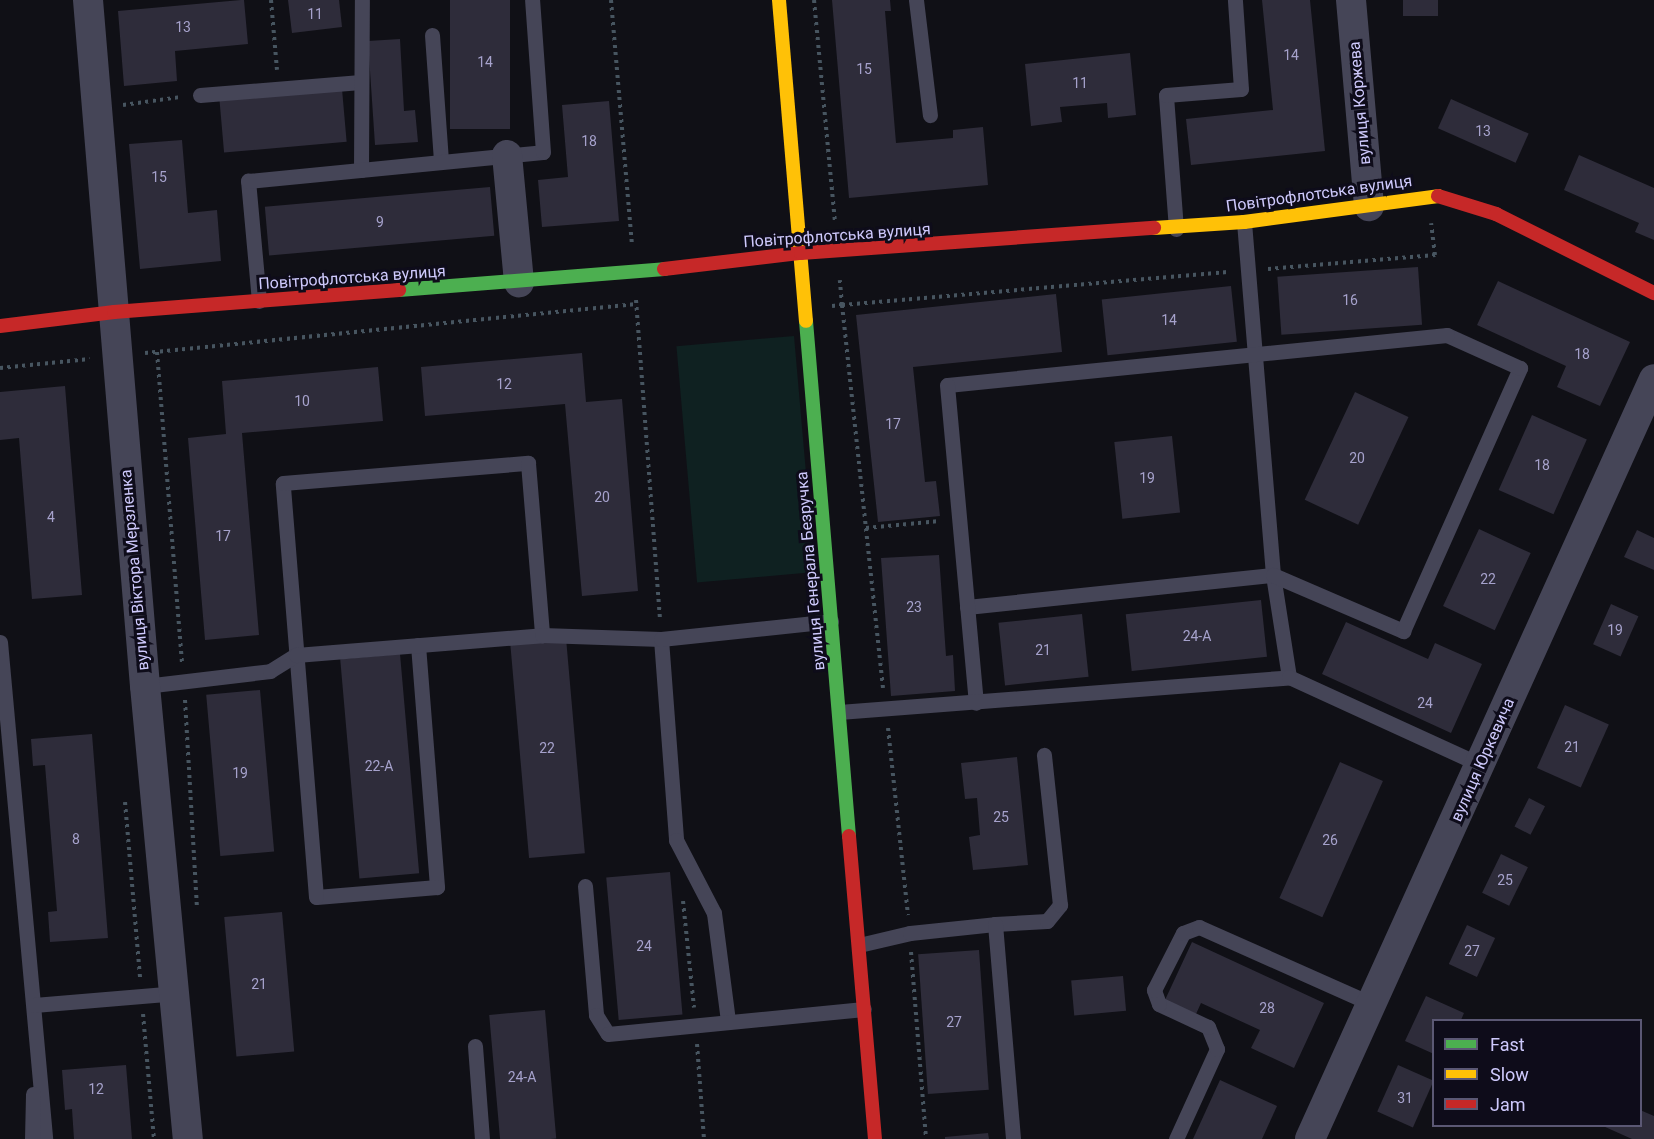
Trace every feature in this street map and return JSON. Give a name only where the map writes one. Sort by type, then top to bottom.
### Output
[{"type":"street","name":"вулиця Віктора Мерзленка","points":[[88,0],[145,686],[177,993],[188,1139]]},
{"type":"street","name":"вулиця Генерала Безручка","points":[[779,0],[875,1139]]},
{"type":"street","name":"вулиця Коржева","points":[[1351,0],[1369,206]]},
{"type":"street","points":[[507,155],[519,282]]},
{"type":"street","name":"Повітрофлотська вулиця","points":[[0,326],[114,312],[634,272],[801,253],[1244,222],[1369,206],[1428,195],[1451,196],[1496,214],[1654,293]]},
{"type":"street","name":"вулиця Юркевича","points":[[1310,1139],[1654,379]]},
{"type":"lane","points":[[361,170],[362,0]]},
{"type":"lane","points":[[260,301],[248,182],[543,152],[532,0]]},
{"type":"lane","points":[[916,0],[930,115]]},
{"type":"lane","points":[[1176,228],[1166,95],[1241,89],[1235,0]]},
{"type":"lane","points":[[432,35],[441,162]]},
{"type":"lane","points":[[200,95],[360,82]]},
{"type":"lane","points":[[1244,222],[1273,575],[1289,678]]},
{"type":"lane","points":[[967,607],[1273,575],[1403,631],[1520,368],[1447,335],[947,385],[967,607],[976,703]]},
{"type":"lane","points":[[418,645],[437,887],[316,897],[283,483],[528,463],[542,635]]},
{"type":"lane","points":[[145,686],[270,671],[296,655],[542,635],[661,639],[831,621]]},
{"type":"lane","points":[[661,639],[676,840],[714,913],[728,1021]]},
{"type":"lane","points":[[0,642],[45,1139]]},
{"type":"lane","points":[[839,712],[1289,678],[1481,765]]},
{"type":"lane","points":[[0,685],[34,1005],[32,1139]]},
{"type":"lane","points":[[859,945],[910,933],[1047,921],[1060,905],[1044,755]]},
{"type":"lane","points":[[585,886],[596,1015],[608,1034],[864,1009]]},
{"type":"lane","points":[[995,924],[1013,1139]]},
{"type":"lane","points":[[1176,1139],[1217,1049],[1208,1027],[1159,1004],[1154,990],[1183,933],[1199,927],[1372,1004]]},
{"type":"lane","points":[[34,1005],[177,993]]},
{"type":"lane","points":[[475,1046],[482,1139]]},
{"type":"path","points":[[271,0],[278,88]]},
{"type":"path","points":[[611,0],[637,304],[661,639]]},
{"type":"path","points":[[814,0],[842,305]]},
{"type":"path","points":[[98,107],[200,95]]},
{"type":"path","points":[[805,309],[1435,255],[1428,195]]},
{"type":"path","points":[[0,368],[637,304]]},
{"type":"path","points":[[157,352],[184,681],[197,916]]},
{"type":"path","points":[[866,528],[959,519]]},
{"type":"path","points":[[682,898],[696,1024],[704,1139]]},
{"type":"shaded area","points":[[794,336],[815,572],[697,582],[676,346]]},
{"type":"building","points":[[244,0],[248,44],[175,51],[177,81],[124,86],[118,11]]},
{"type":"building","points":[[288,0],[339,0],[342,27],[292,33]]},
{"type":"building","points":[[450,0],[510,0],[510,129],[450,129]]},
{"type":"building","points":[[832,0],[890,0],[891,11],[885,11],[896,143],[953,138],[953,130],[983,127],[988,185],[849,198]]},
{"type":"building","points":[[1262,0],[1310,0],[1325,151],[1191,165],[1186,119],[1273,110]]},
{"type":"building","points":[[1403,0],[1438,0],[1438,16],[1403,16]]},
{"type":"building","points":[[400,39],[404,111],[415,110],[418,142],[375,145],[368,41]]},
{"type":"building","points":[[1130,53],[1136,115],[1108,118],[1107,103],[1060,107],[1062,122],[1031,126],[1025,64]]},
{"type":"building","points":[[342,89],[347,142],[224,153],[219,100]]},
{"type":"building","points":[[1451,99],[1529,134],[1516,163],[1438,128]]},
{"type":"building","points":[[609,101],[619,221],[542,227],[538,180],[568,177],[562,105]]},
{"type":"building","points":[[182,140],[188,213],[217,210],[221,261],[140,269],[129,144]]},
{"type":"building","points":[[1579,155],[1654,188],[1654,240],[1635,232],[1639,223],[1564,190]]},
{"type":"building","points":[[490,187],[494,236],[269,256],[265,207]]},
{"type":"building","points":[[1418,267],[1422,325],[1281,335],[1277,277]]},
{"type":"building","points":[[1498,281],[1630,342],[1600,406],[1557,387],[1566,366],[1477,325]]},
{"type":"building","points":[[1231,286],[1237,342],[1108,355],[1102,300]]},
{"type":"building","points":[[1056,294],[1062,352],[913,367],[925,482],[936,481],[940,516],[878,522],[856,315]]},
{"type":"building","points":[[582,353],[586,402],[622,399],[638,591],[582,596],[565,404],[425,416],[421,367]]},
{"type":"building","points":[[378,367],[383,421],[242,433],[259,635],[205,640],[188,438],[226,434],[222,381]]},
{"type":"building","points":[[65,386],[82,595],[32,599],[19,438],[0,440],[0,392]]},
{"type":"building","points":[[1355,392],[1408,417],[1358,525],[1305,500]]},
{"type":"building","points":[[1532,415],[1587,439],[1553,514],[1499,490]]},
{"type":"building","points":[[1172,436],[1180,513],[1122,519],[1114,442]]},
{"type":"building","points":[[1479,529],[1531,553],[1495,630],[1443,606]]},
{"type":"building","points":[[1637,530],[1654,538],[1654,570],[1624,557]]},
{"type":"building","points":[[939,555],[946,656],[953,655],[955,691],[891,696],[881,558]]},
{"type":"building","points":[[1261,600],[1267,657],[1132,671],[1126,614]]},
{"type":"building","points":[[1611,604],[1638,616],[1621,656],[1593,644]]},
{"type":"building","points":[[1082,614],[1089,677],[1005,685],[998,623]]},
{"type":"building","points":[[1346,622],[1428,659],[1435,643],[1482,664],[1451,733],[1322,674]]},
{"type":"building","points":[[566,638],[585,853],[529,858],[510,643]]},
{"type":"building","points":[[400,654],[419,873],[359,878],[340,659]]},
{"type":"building","points":[[260,690],[274,851],[220,856],[206,695]]},
{"type":"building","points":[[1565,705],[1609,725],[1581,788],[1537,768]]},
{"type":"building","points":[[92,734],[108,938],[50,942],[48,912],[57,911],[45,765],[33,766],[31,739]]},
{"type":"building","points":[[1017,757],[1028,865],[973,870],[969,837],[980,835],[977,798],[965,799],[961,763]]},
{"type":"building","points":[[1340,762],[1383,781],[1322,917],[1279,898]]},
{"type":"building","points":[[1529,798],[1545,806],[1531,835],[1514,827]]},
{"type":"building","points":[[1501,854],[1528,867],[1509,906],[1482,893]]},
{"type":"building","points":[[670,872],[682,1014],[619,1020],[606,878]]},
{"type":"building","points":[[282,912],[294,1051],[236,1057],[224,917]]},
{"type":"building","points":[[1467,925],[1495,938],[1477,977],[1449,964]]},
{"type":"building","points":[[1192,942],[1324,1003],[1294,1068],[1251,1048],[1260,1030],[1201,1003],[1196,1014],[1165,1000]]},
{"type":"building","points":[[979,950],[989,1090],[928,1094],[918,954]]},
{"type":"building","points":[[1123,976],[1126,1011],[1074,1015],[1071,981]]},
{"type":"building","points":[[1426,996],[1464,1013],[1461,1019],[1432,1019],[1432,1053],[1405,1041]]},
{"type":"building","points":[[545,1010],[556,1139],[500,1139],[489,1015]]},
{"type":"building","points":[[126,1065],[132,1139],[74,1139],[72,1109],[65,1110],[62,1070]]},
{"type":"building","points":[[1398,1065],[1432,1080],[1413,1127],[1377,1112]]},
{"type":"building","points":[[1220,1080],[1277,1106],[1262,1139],[1193,1139]]},
{"type":"building","points":[[1642,1111],[1654,1116],[1654,1139],[1632,1139],[1605,1127],[1642,1127]]},
{"type":"building","points":[[988,1133],[989,1139],[945,1139],[945,1137]]},
{"type":"traffic: fast","points":[[399,290],[664,269]]},
{"type":"traffic: fast","points":[[806,321],[849,836]]},
{"type":"traffic: slow","points":[[779,0],[806,321]]},
{"type":"traffic: slow","points":[[1154,228],[1244,222],[1438,196]]},
{"type":"traffic: jam","points":[[1438,196],[1496,214],[1654,293]]},
{"type":"traffic: jam","points":[[664,269],[801,253],[1154,228]]},
{"type":"traffic: jam","points":[[0,326],[114,312],[399,290]]},
{"type":"traffic: jam","points":[[849,836],[875,1139]]}]
